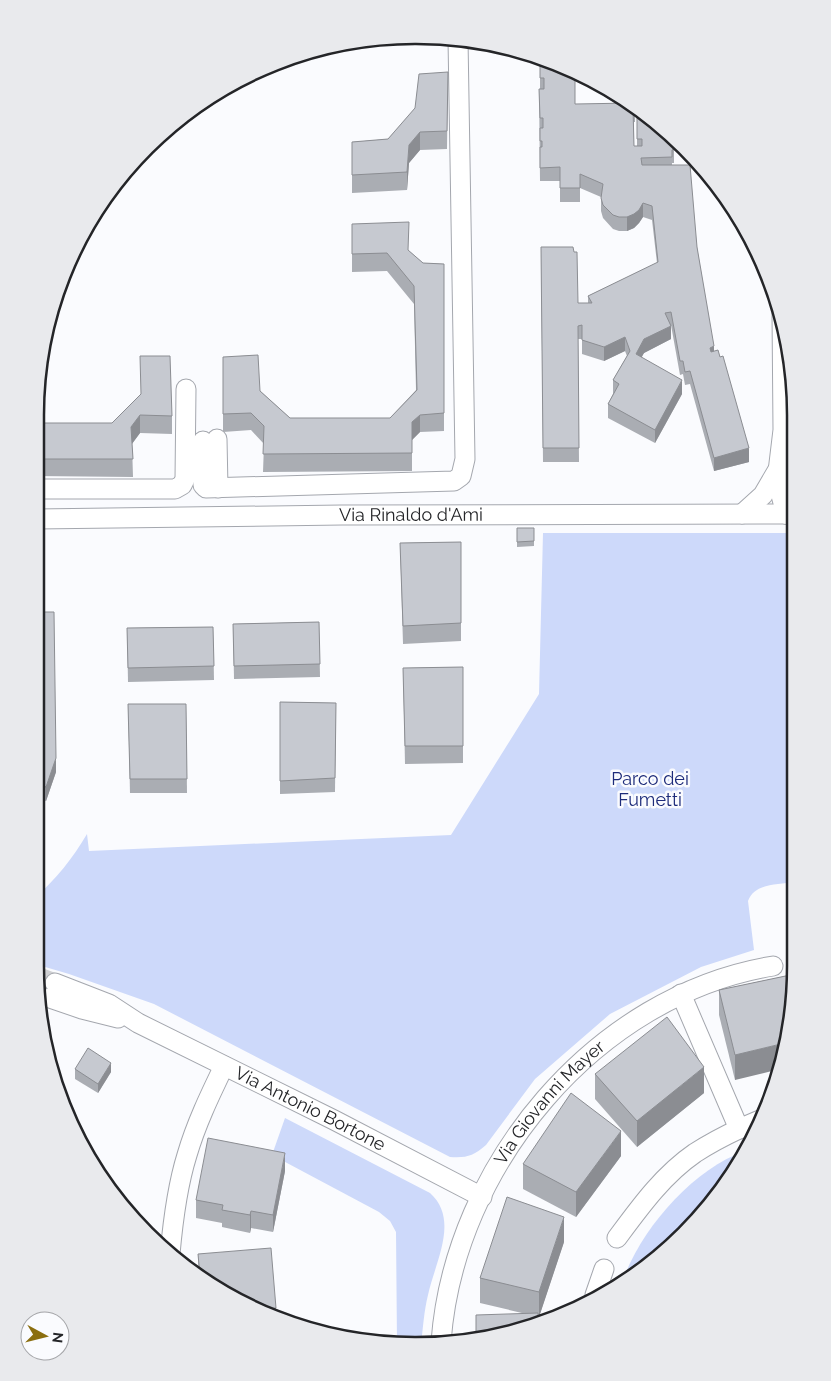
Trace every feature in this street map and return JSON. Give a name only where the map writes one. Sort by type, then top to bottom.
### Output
[{"type":"street","points":[[210,440],[218,488],[454,481],[461,476],[465,458],[458,47]]},
{"type":"street","points":[[782,357],[783,430],[786,468],[777,485],[787,506]]},
{"type":"street","points":[[44,489],[175,489],[182,485],[185,479],[186,389]]},
{"type":"street","points":[[742,514],[763,495],[786,468]]},
{"type":"street","name":"Via Rinaldo d'Ami","points":[[44,519],[342,515],[787,514]]},
{"type":"street","name":"Via Giovanni Mayer","points":[[442,1336],[455,1265],[463,1240],[482,1197],[504,1155],[519,1133],[558,1085],[617,1033],[681,994],[727,976],[773,966]]},
{"type":"street","name":"Via Antonio Bortone","points":[[48,988],[82,1009],[138,1023],[175,1040],[482,1197]]},
{"type":"street","points":[[681,994],[739,1129]]},
{"type":"street","points":[[171,1246],[178,1192],[187,1155],[206,1104],[224,1066]]},
{"type":"street","points":[[617,1238],[648,1198],[676,1169],[694,1154],[752,1123]]},
{"type":"street","points":[[597,1289],[604,1269]]},
{"type":"green space","name":"Parco dei Fumetti","points":[[543,533],[787,533],[787,883],[761,888],[751,895],[748,901],[754,950],[701,967],[610,1014],[535,1079],[486,1145],[470,1156],[450,1157],[154,1004],[44,967],[44,889],[64,868],[87,834],[89,851],[451,835],[539,694]]},
{"type":"green space","points":[[285,1118],[430,1193],[439,1204],[444,1228],[440,1255],[427,1301],[422,1337],[397,1336],[396,1232],[390,1221],[379,1212],[272,1155]]},
{"type":"green space","points":[[734,1156],[725,1172],[695,1211],[661,1245],[627,1272],[642,1241],[671,1203],[688,1186]]},
{"type":"building","points":[[540,66],[543,66],[575,80],[575,104],[617,103],[622,106],[633,114],[634,146],[642,146],[642,139],[637,139],[637,117],[674,149],[672,150],[672,157],[641,158],[642,165],[690,165],[697,247],[714,346],[710,348],[711,352],[718,350],[720,357],[723,356],[749,448],[714,458],[690,371],[685,372],[683,361],[680,361],[671,312],[665,313],[671,326],[644,339],[636,354],[682,380],[655,430],[608,404],[619,384],[613,380],[630,351],[625,337],[604,347],[582,340],[582,325],[578,326],[579,448],[543,448],[541,247],[573,247],[574,252],[577,252],[578,303],[592,303],[588,296],[658,262],[652,206],[643,203],[639,210],[627,217],[613,215],[603,205],[601,198],[603,184],[580,174],[580,188],[560,188],[560,167],[540,168],[540,147],[542,147],[542,141],[540,141],[540,128],[543,128],[543,118],[540,118],[539,89],[544,89],[544,78],[540,78]]},
{"type":"building","points":[[448,72],[447,131],[420,132],[409,145],[407,172],[352,175],[352,142],[388,139],[415,108],[419,74]]},
{"type":"building","points":[[409,222],[408,250],[423,263],[444,264],[444,413],[420,415],[412,422],[412,453],[263,454],[264,426],[251,413],[223,414],[223,357],[258,355],[260,391],[290,418],[390,418],[417,390],[414,286],[387,253],[352,254],[352,224]]},
{"type":"building","points":[[140,356],[170,356],[172,416],[140,415],[131,427],[133,459],[44,459],[44,423],[112,423],[141,394]]},
{"type":"building","points":[[517,528],[534,528],[534,541],[517,542]]},
{"type":"building","points":[[461,542],[461,623],[403,626],[400,543]]},
{"type":"building","points":[[44,612],[54,612],[56,758],[46,787],[44,786]]},
{"type":"building","points":[[319,622],[320,664],[234,666],[233,624]]},
{"type":"building","points":[[213,627],[214,666],[128,668],[127,628]]},
{"type":"building","points":[[463,667],[463,746],[405,746],[403,668]]},
{"type":"building","points":[[280,702],[336,703],[335,778],[280,781]]},
{"type":"building","points":[[128,704],[186,704],[187,779],[130,779]]},
{"type":"building","points":[[787,976],[784,1014],[779,1045],[735,1055],[719,990]]},
{"type":"building","points":[[667,1017],[704,1067],[637,1121],[595,1074]]},
{"type":"building","points":[[88,1048],[111,1063],[98,1084],[75,1069]]},
{"type":"building","points":[[571,1093],[621,1131],[576,1192],[523,1164]]},
{"type":"building","points":[[208,1138],[285,1153],[273,1215],[251,1211],[250,1215],[222,1210],[223,1205],[196,1200]]},
{"type":"building","points":[[507,1197],[564,1217],[539,1292],[480,1278]]},
{"type":"building","points":[[271,1248],[276,1308],[272,1308],[251,1299],[209,1275],[199,1268],[198,1254]]},
{"type":"building","points":[[538,1313],[538,1317],[535,1318],[512,1325],[476,1332],[476,1315]]},
{"type":"tunnel","points":[[45,979],[55,983]]}]
